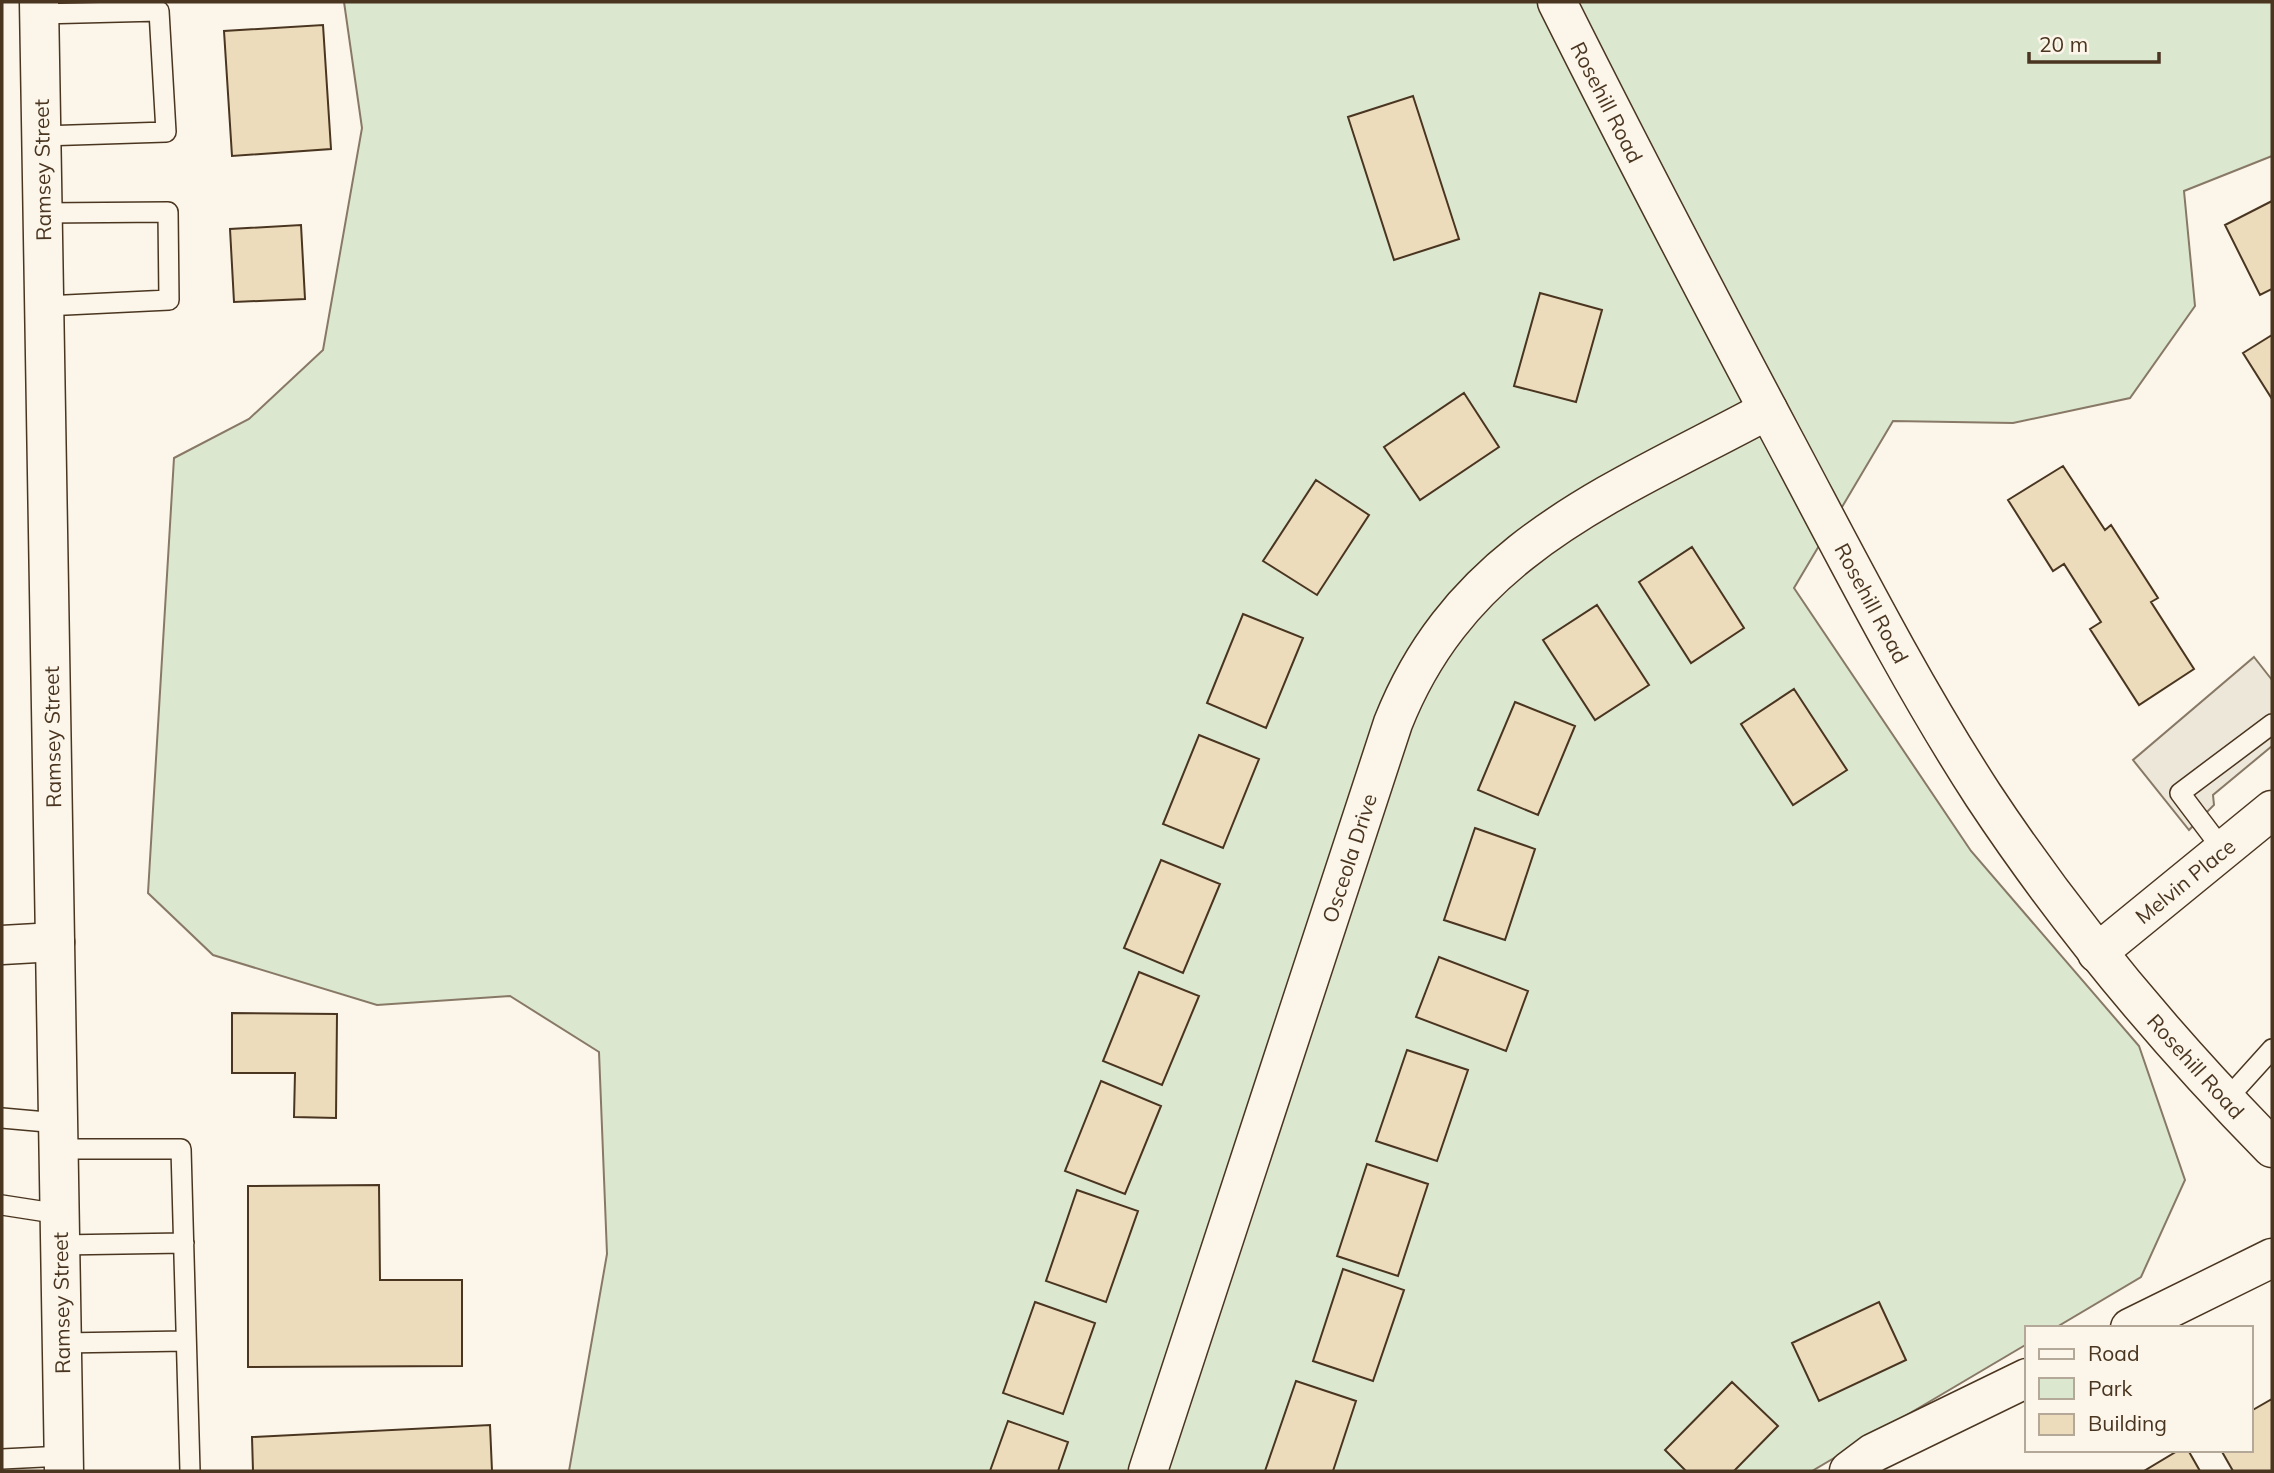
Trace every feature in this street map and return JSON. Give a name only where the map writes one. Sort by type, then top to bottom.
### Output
[{"type":"main road","name":"Rosehill Road","points":[[1557,2],[1629,147],[1907,670],[1984,796],[2097,953],[2226,1100],[2272,1148]]},
{"type":"main road","name":"Ramsey Street","points":[[39,8],[64,1463]]},
{"type":"main road","name":"Osceola Drive","points":[[1149,1471],[1393,723],[1404,695],[1433,644],[1470,598],[1512,557],[1560,522],[1768,410]]},
{"type":"main road","name":"Melvin Place","points":[[2097,953],[2272,810]]},
{"type":"main road","points":[[2,946],[55,942]]},
{"type":"main road","points":[[2134,1326],[2272,1258]]},
{"type":"main road","points":[[1849,1471],[1873,1454],[2025,1379]]},
{"type":"lane","points":[[39,8],[159,11],[166,132],[42,136]]},
{"type":"lane","points":[[43,213],[168,212],[169,300],[45,306]]},
{"type":"lane","points":[[2223,850],[2180,793],[2272,724]]},
{"type":"lane","points":[[2226,1100],[2272,1049]]},
{"type":"lane","points":[[2,1118],[58,1136],[181,1149],[190,1471]]},
{"type":"lane","points":[[2,1205],[60,1230],[184,1242]]},
{"type":"lane","points":[[62,1343],[186,1341]]},
{"type":"lane","points":[[2,1459],[64,1463]]},
{"type":"green space","points":[[344,2],[2272,2],[2272,156],[2184,191],[2195,306],[2130,398],[2013,423],[1893,421],[1794,588],[1971,851],[2139,1046],[2185,1180],[2141,1277],[2058,1326],[2025,1326],[2025,1345],[1812,1471],[569,1471],[607,1254],[599,1052],[510,996],[377,1005],[213,955],[148,893],[174,458],[249,419],[323,350],[362,128]]},
{"type":"shaded area","points":[[2254,657],[2272,680],[2272,746],[2213,795],[2214,805],[2189,830],[2133,760]]},
{"type":"building","points":[[323,25],[331,149],[232,156],[224,31]]},
{"type":"building","points":[[1413,96],[1459,239],[1394,260],[1348,117]]},
{"type":"building","points":[[2272,201],[2272,289],[2260,295],[2225,225]]},
{"type":"building","points":[[301,225],[305,299],[234,302],[230,229]]},
{"type":"building","points":[[1540,293],[1602,310],[1576,402],[1514,386]]},
{"type":"building","points":[[2272,335],[2272,399],[2243,353]]},
{"type":"building","points":[[1464,393],[1499,447],[1420,500],[1384,447]]},
{"type":"building","points":[[2063,466],[2105,530],[2111,525],[2158,598],[2151,602],[2194,669],[2139,705],[2090,629],[2101,622],[2064,564],[2053,571],[2008,500]]},
{"type":"building","points":[[1316,480],[1369,515],[1317,595],[1263,561]]},
{"type":"building","points":[[1692,547],[1744,628],[1691,663],[1639,582]]},
{"type":"building","points":[[1597,605],[1649,685],[1595,720],[1543,640]]},
{"type":"building","points":[[1243,614],[1303,638],[1266,728],[1207,703]]},
{"type":"building","points":[[1794,689],[1847,770],[1793,805],[1741,724]]},
{"type":"building","points":[[1515,702],[1575,726],[1538,815],[1478,790]]},
{"type":"building","points":[[1199,735],[1259,759],[1223,848],[1163,824]]},
{"type":"building","points":[[1475,828],[1535,849],[1505,940],[1444,920]]},
{"type":"building","points":[[1161,860],[1220,884],[1183,973],[1124,948]]},
{"type":"building","points":[[1439,957],[1528,991],[1506,1051],[1416,1017]]},
{"type":"building","points":[[1139,972],[1199,996],[1162,1085],[1103,1061]]},
{"type":"building","points":[[232,1013],[337,1014],[336,1118],[294,1117],[295,1073],[232,1073]]},
{"type":"building","points":[[1407,1050],[1468,1070],[1437,1161],[1376,1141]]},
{"type":"building","points":[[1101,1081],[1161,1106],[1125,1194],[1065,1171]]},
{"type":"building","points":[[1367,1164],[1428,1184],[1398,1276],[1337,1256]]},
{"type":"building","points":[[379,1185],[380,1280],[462,1280],[462,1366],[248,1367],[248,1186]]},
{"type":"building","points":[[1077,1190],[1138,1211],[1106,1302],[1046,1281]]},
{"type":"building","points":[[1343,1269],[1404,1290],[1373,1381],[1313,1361]]},
{"type":"building","points":[[1035,1302],[1095,1323],[1063,1414],[1003,1393]]},
{"type":"building","points":[[1879,1302],[1906,1360],[1819,1401],[1792,1343]]},
{"type":"building","points":[[1296,1381],[1356,1401],[1333,1471],[1265,1471]]},
{"type":"building","points":[[1732,1382],[1778,1426],[1734,1471],[1686,1471],[1665,1450]]},
{"type":"building","points":[[2272,1399],[2272,1471],[2233,1471],[2222,1452],[2253,1452],[2253,1410]]},
{"type":"building","points":[[1008,1421],[1068,1442],[1058,1471],[990,1471]]},
{"type":"building","points":[[490,1425],[492,1471],[253,1471],[252,1437]]},
{"type":"building","points":[[2176,1452],[2189,1452],[2200,1471],[2144,1471]]}]
